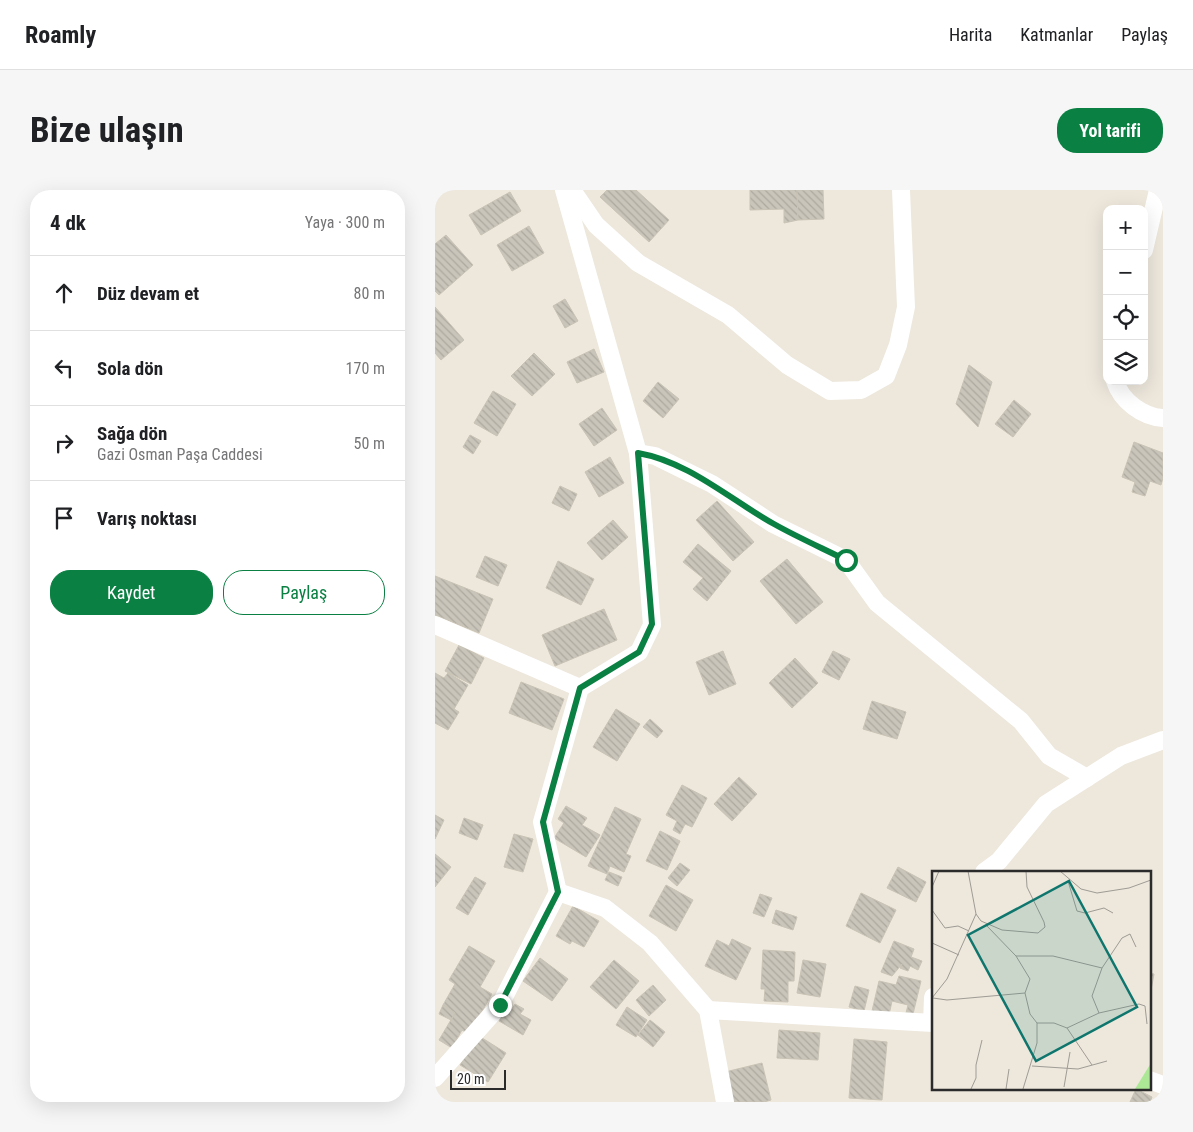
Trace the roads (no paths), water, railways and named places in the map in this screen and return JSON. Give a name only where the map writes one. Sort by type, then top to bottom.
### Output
[{"type":"street","points":[[435,1078],[500,1005],[558,892],[543,822],[580,688],[639,652],[652,624],[638,453],[564,190]]},
{"type":"street","points":[[572,190],[596,225],[638,263],[728,315],[787,365],[830,391],[861,390],[886,376],[898,345],[906,307],[901,190]]},
{"type":"street","points":[[1148,233],[1158,190]]},
{"type":"street","points":[[1117,385],[1128,403],[1155,418],[1163,418]]},
{"type":"street","points":[[638,453],[655,456],[712,484],[773,524],[846,560],[877,603],[1021,721],[1049,756],[1087,778]]},
{"type":"street","points":[[435,625],[580,688]]},
{"type":"street","points":[[985,871],[999,861],[1046,804],[1121,756],[1163,740]]},
{"type":"street","points":[[558,892],[605,908],[650,943],[708,1010],[725,1102]]},
{"type":"street","points":[[708,1010],[932,1022]]}]
